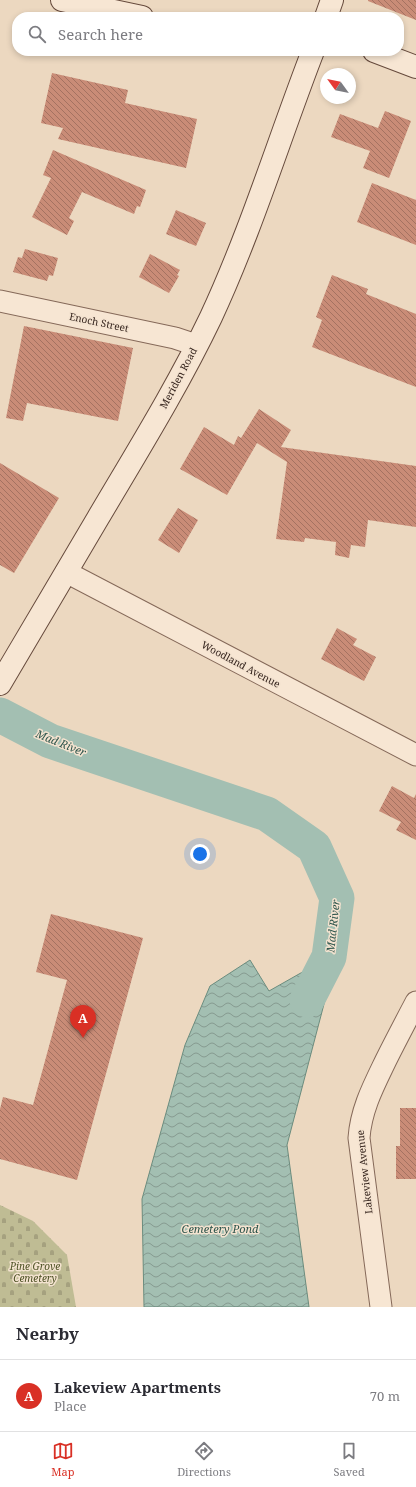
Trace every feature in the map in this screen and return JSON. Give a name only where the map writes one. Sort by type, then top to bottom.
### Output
[{"type":"main road","points":[[62,0],[118,12]]},
{"type":"main road","points":[[328,12],[332,0]]},
{"type":"main road","name":"Meriden Road","points":[[0,684],[128,469],[210,318],[232,268],[311,56]]},
{"type":"main road","points":[[387,56],[416,67]]},
{"type":"street","name":"Enoch Street","points":[[0,301],[175,338],[196,345]]},
{"type":"street","name":"Woodland Avenue","points":[[66,572],[416,755]]},
{"type":"street","name":"Lakeview Avenue","points":[[381,1307],[359,1138],[360,1125],[364,1107],[370,1091],[416,1002]]},
{"type":"green space","name":"Pine Grove Cemetery","points":[[0,1205],[33,1221],[67,1255],[76,1307],[0,1307]]},
{"type":"water","name":"Cemetery Pond","points":[[329,957],[334,966],[287,1145],[309,1307],[144,1307],[142,1199],[185,1045],[210,986],[250,960],[269,991]]},
{"type":"building","points":[[416,0],[416,20],[404,15],[404,12],[396,12],[368,1]]},
{"type":"building","points":[[52,73],[128,90],[125,103],[197,119],[186,168],[58,139],[63,128],[41,123]]},
{"type":"building","points":[[385,111],[411,121],[389,178],[363,168],[370,151],[331,137],[340,114],[378,128]]},
{"type":"building","points":[[53,150],[146,190],[140,207],[137,206],[134,214],[82,192],[69,218],[74,221],[67,235],[32,217],[51,178],[43,175]]},
{"type":"building","points":[[372,183],[416,200],[416,245],[357,222]]},
{"type":"building","points":[[176,210],[206,223],[196,246],[166,234]]},
{"type":"building","points":[[25,249],[58,258],[53,276],[49,275],[47,281],[13,272],[18,257],[22,258]]},
{"type":"building","points":[[150,254],[180,270],[177,275],[179,276],[169,293],[139,277]]},
{"type":"building","points":[[332,275],[368,289],[366,294],[416,314],[416,387],[312,347],[322,320],[316,317]]},
{"type":"building","points":[[24,326],[133,348],[118,421],[27,403],[23,421],[6,418]]},
{"type":"building","points":[[259,409],[291,430],[281,447],[416,466],[416,527],[368,520],[365,547],[351,545],[349,558],[335,555],[336,542],[305,538],[304,542],[276,539],[287,462],[257,443],[227,495],[180,469],[204,427],[234,445],[238,436],[241,438]]},
{"type":"building","points":[[0,463],[59,498],[14,573],[0,565]]},
{"type":"building","points":[[178,508],[198,520],[179,553],[158,540]]},
{"type":"building","points":[[337,628],[357,639],[353,645],[376,657],[364,681],[321,659]]},
{"type":"building","points":[[392,786],[414,798],[416,794],[416,840],[396,830],[401,822],[379,811]]},
{"type":"building","points":[[51,914],[143,938],[77,1180],[0,1159],[0,1109],[3,1097],[33,1105],[67,980],[36,972]]},
{"type":"building","points":[[400,1108],[416,1108],[416,1179],[396,1179],[396,1146],[400,1146]]},
{"type":"waterway","name":"Mad River","points":[[0,715],[50,741],[267,814],[314,847],[337,898],[329,957],[307,1000]]},
{"type":"place","name":"Lakeview Apartments","points":[[83,1038]]}]
